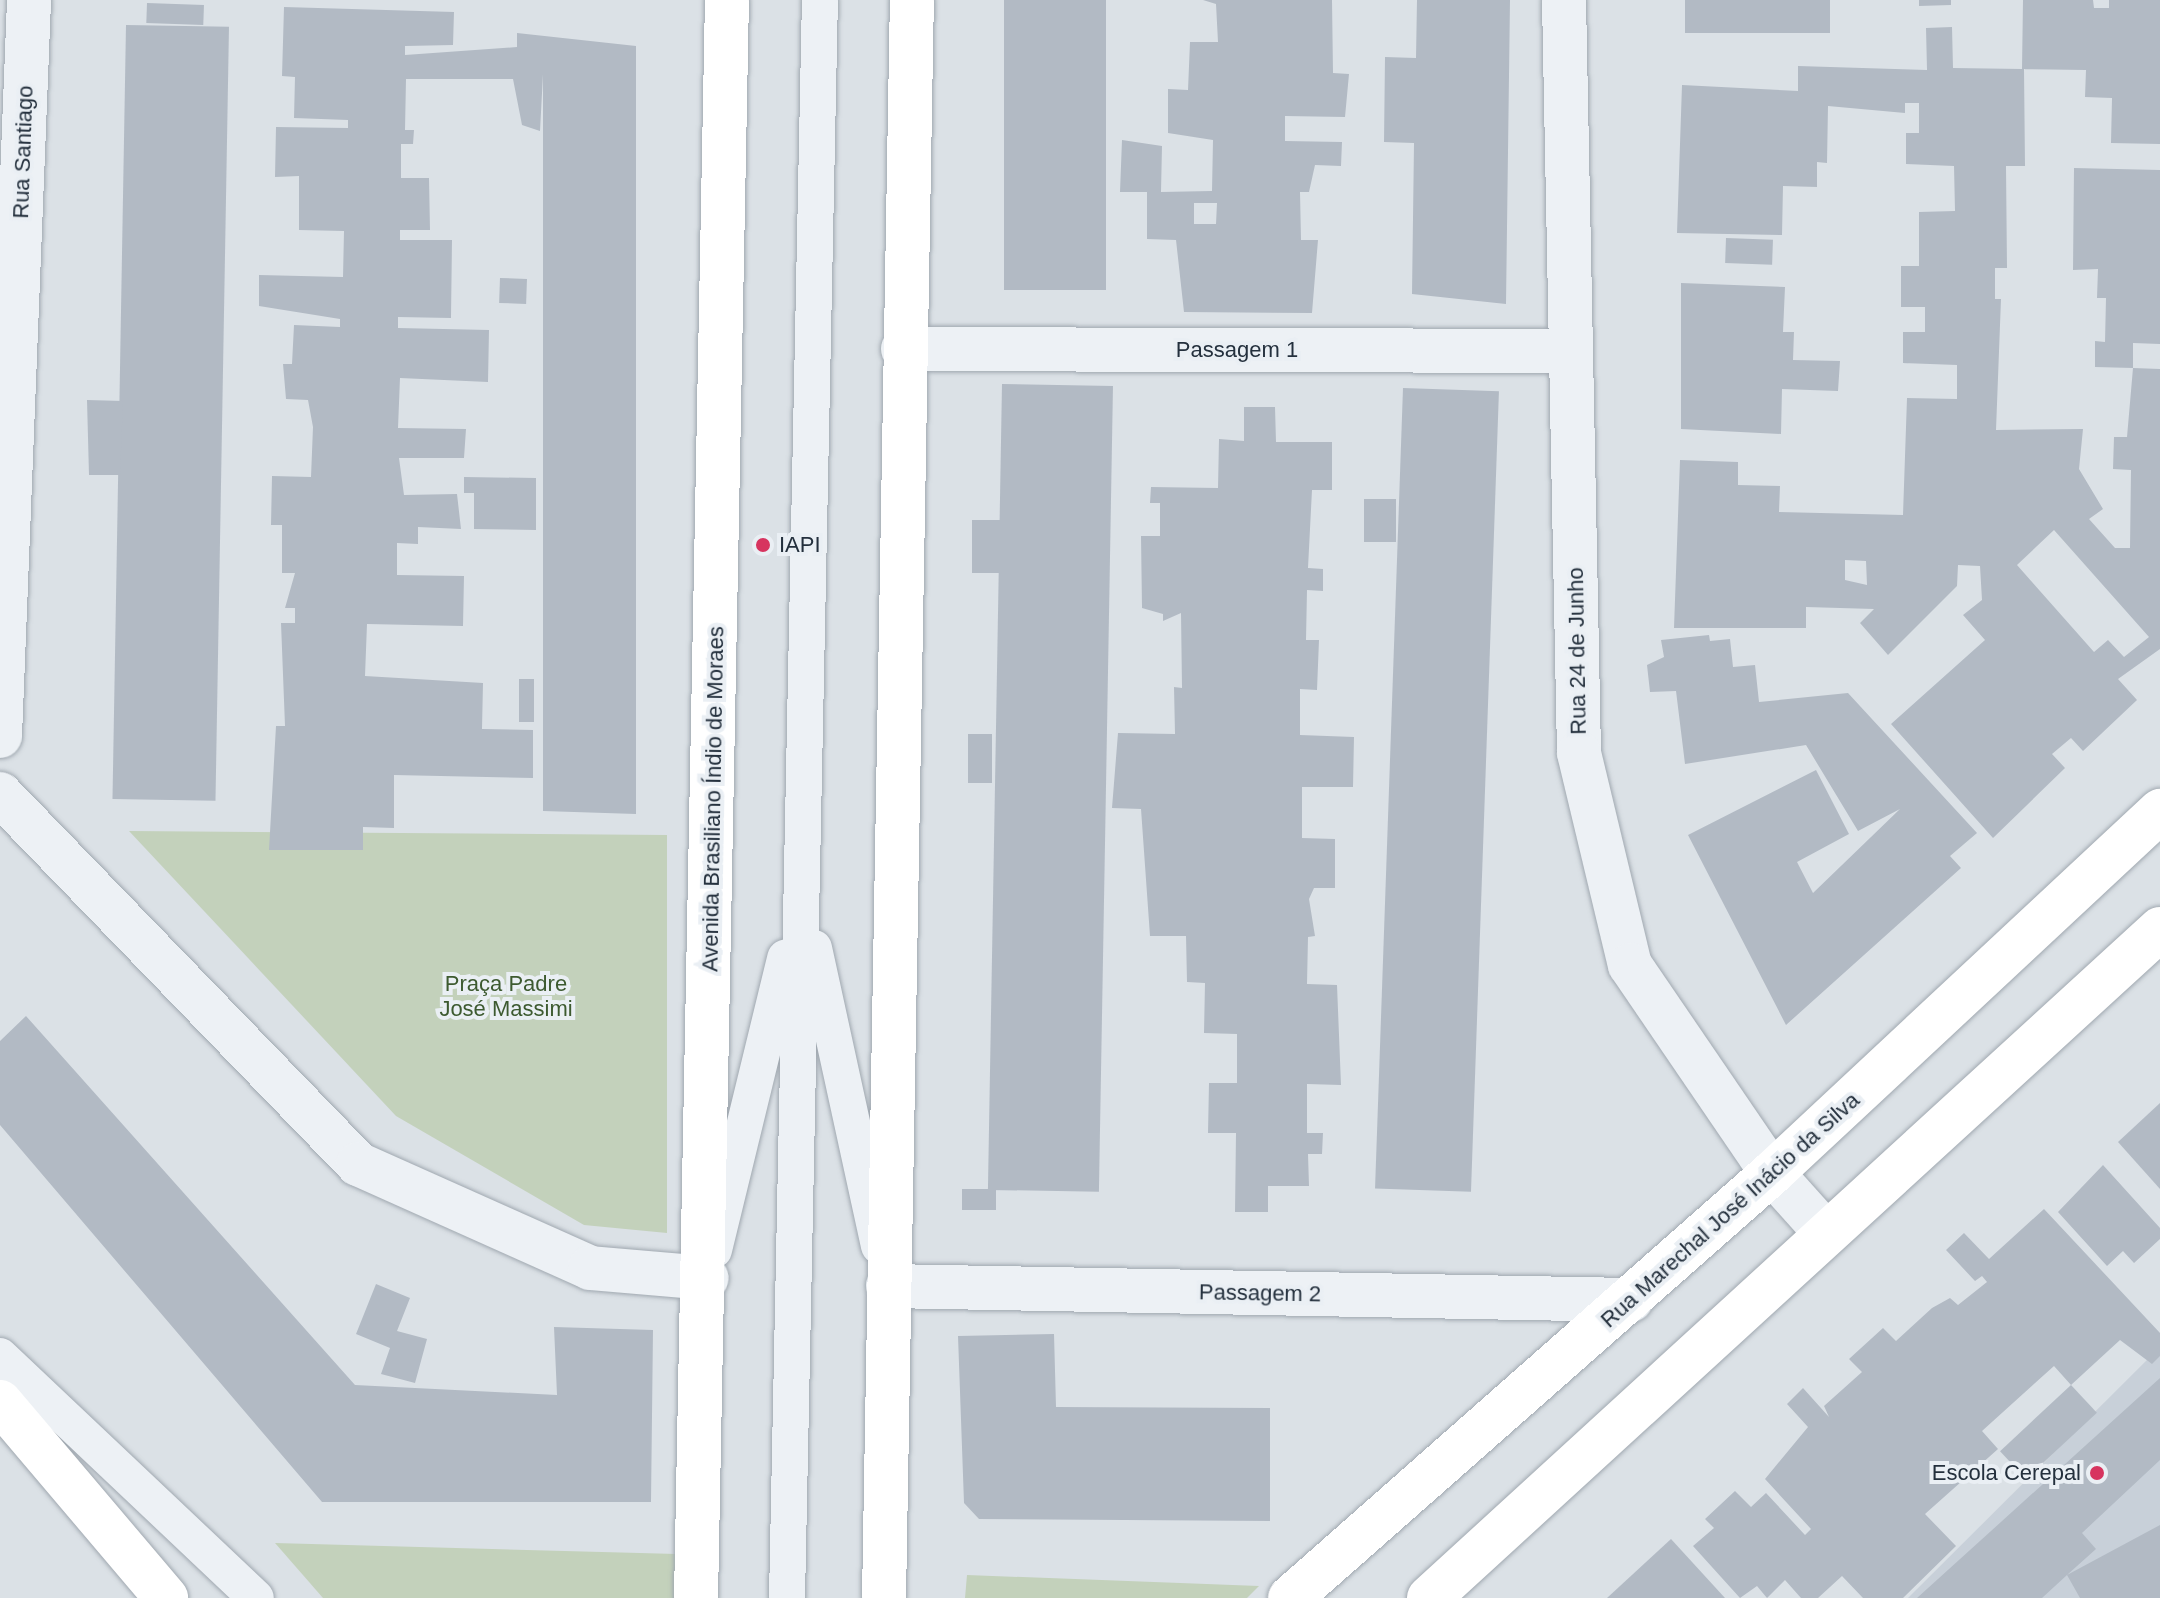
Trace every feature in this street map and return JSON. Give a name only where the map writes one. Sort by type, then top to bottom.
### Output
[{"type":"main road","name":"Avenida Brasiliano Índio de Moraes","points":[[696,1598],[707,1278],[727,0]]},
{"type":"main road","points":[[884,1598],[903,349],[912,0]]},
{"type":"main road","name":"Rua Marechal José Inácio da Silva","points":[[1290,1598],[1772,1173],[2160,811]]},
{"type":"main road","points":[[1429,1598],[1825,1232],[2160,929]]},
{"type":"main road","points":[[0,1402],[166,1598]]},
{"type":"street","name":"Rua Santiago","points":[[0,736],[29,0]]},
{"type":"street","name":"Rua 24 de Junho","points":[[1564,0],[1579,753],[1626,950],[1772,1173],[1825,1232]]},
{"type":"street","name":"Passagem 1","points":[[903,349],[1571,351]]},
{"type":"street","points":[[0,794],[358,1164],[590,1268],[707,1278]]},
{"type":"street","name":"Passagem 2","points":[[888,1286],[1631,1300]]},
{"type":"lane","points":[[787,1598],[820,0]]},
{"type":"lane","points":[[707,1278],[801,890]]},
{"type":"lane","points":[[801,890],[888,1286]]},
{"type":"lane","points":[[0,1356],[256,1598]]},
{"type":"shaded area","name":"Escola Cerepal","points":[[2160,1347],[2160,1598],[1908,1598]]},
{"type":"green space","name":"Praça Padre José Massimi","points":[[129,831],[667,835],[667,1233],[584,1225],[396,1116]]},
{"type":"green space","points":[[275,1543],[677,1554],[675,1598],[323,1598]]},
{"type":"green space","points":[[967,1575],[1259,1586],[1247,1598],[965,1598]]},
{"type":"building","points":[[1004,0],[1106,0],[1106,290],[1004,290]]},
{"type":"building","points":[[1203,0],[1332,0],[1333,73],[1349,74],[1345,117],[1285,116],[1285,141],[1342,142],[1341,166],[1315,165],[1309,192],[1300,192],[1301,240],[1318,240],[1312,313],[1184,312],[1176,240],[1147,239],[1147,192],[1120,192],[1122,140],[1162,146],[1161,192],[1212,191],[1213,140],[1168,133],[1168,89],[1188,90],[1190,42],[1218,42],[1216,4]],"holes":[[[1194,203],[1217,203],[1216,224],[1194,224]]]},
{"type":"building","points":[[1417,0],[1510,0],[1506,304],[1412,294],[1414,143],[1384,142],[1385,57],[1416,58]]},
{"type":"building","points":[[1685,0],[1830,0],[1830,33],[1685,33]]},
{"type":"building","points":[[1919,0],[1951,0],[1951,5],[1919,6]]},
{"type":"building","points":[[2023,0],[2093,0],[2094,8],[2109,8],[2109,0],[2160,0],[2160,144],[2111,143],[2112,98],[2085,97],[2086,70],[2024,69],[2025,166],[2006,166],[2007,268],[1995,268],[1995,299],[2001,299],[1996,430],[2083,429],[2079,469],[2103,509],[2089,519],[2115,548],[2130,548],[2131,470],[2113,469],[2114,437],[2127,437],[2133,368],[2160,369],[2160,649],[2118,679],[2137,700],[2083,751],[2071,738],[2052,754],[2065,768],[1993,838],[1891,724],[1985,640],[1963,615],[1982,600],[1980,566],[1958,565],[1957,586],[1888,655],[1860,623],[1874,609],[1806,607],[1806,628],[1674,628],[1680,460],[1738,462],[1738,485],[1780,486],[1779,512],[1903,515],[1907,398],[1957,399],[1957,365],[1903,363],[1903,332],[1925,332],[1925,307],[1901,307],[1901,266],[1919,266],[1919,212],[1955,211],[1954,166],[1906,164],[1906,133],[1919,133],[1919,103],[1905,103],[1905,113],[1828,106],[1827,163],[1817,162],[1817,187],[1783,186],[1782,235],[1677,233],[1682,85],[1798,91],[1798,66],[1927,70],[1926,28],[1952,27],[1953,68],[2022,69]],"holes":[[[2054,530],[2149,637],[2124,657],[2108,640],[2094,652],[2017,565]],[[1845,560],[1866,561],[1867,585],[1845,580]]]},
{"type":"building","points":[[147,3],[204,5],[203,25],[146,23]]},
{"type":"building","points":[[284,7],[454,12],[453,45],[405,46],[405,55],[517,47],[517,33],[636,46],[636,814],[543,811],[543,74],[540,131],[522,125],[513,79],[406,79],[405,130],[414,130],[413,144],[401,144],[401,178],[429,178],[430,230],[400,230],[400,240],[452,240],[451,318],[398,317],[398,328],[489,330],[488,382],[400,378],[398,428],[466,429],[464,458],[399,458],[404,495],[457,494],[461,529],[418,527],[418,544],[397,543],[397,575],[464,576],[463,626],[367,624],[365,676],[483,683],[482,729],[533,730],[533,778],[394,775],[394,828],[363,827],[363,850],[269,850],[276,726],[285,726],[281,623],[295,623],[295,608],[285,608],[295,573],[282,573],[282,525],[271,525],[272,476],[311,477],[313,427],[308,400],[286,399],[283,364],[292,364],[294,325],[340,327],[340,319],[259,306],[259,275],[343,277],[344,231],[299,230],[299,176],[275,177],[276,127],[348,128],[348,120],[294,118],[295,77],[282,76]]},
{"type":"building","points":[[126,25],[229,27],[215,801],[112,799]]},
{"type":"building","points":[[2074,168],[2160,170],[2160,344],[2133,343],[2133,368],[2095,367],[2095,341],[2105,342],[2106,298],[2097,298],[2098,269],[2073,270]]},
{"type":"building","points":[[1726,238],[1773,240],[1772,265],[1725,263]]},
{"type":"building","points":[[500,278],[527,279],[526,304],[499,303]]},
{"type":"building","points":[[1681,283],[1785,287],[1783,332],[1794,332],[1793,360],[1840,361],[1838,391],[1782,389],[1781,434],[1681,429]]},
{"type":"building","points":[[1002,384],[1113,386],[1099,1192],[988,1190]]},
{"type":"building","points":[[1403,388],[1499,391],[1471,1192],[1375,1189]]},
{"type":"building","points":[[87,400],[123,401],[120,475],[89,475]]},
{"type":"building","points":[[1244,407],[1275,407],[1276,442],[1332,442],[1332,490],[1312,490],[1308,568],[1323,569],[1323,591],[1307,590],[1306,640],[1319,640],[1317,690],[1300,689],[1300,735],[1354,737],[1353,787],[1302,787],[1302,838],[1335,839],[1335,888],[1314,888],[1309,899],[1315,936],[1308,937],[1307,984],[1337,985],[1341,1085],[1307,1084],[1307,1133],[1323,1133],[1322,1154],[1308,1154],[1309,1186],[1268,1186],[1268,1212],[1235,1212],[1236,1133],[1208,1133],[1209,1083],[1237,1083],[1237,1034],[1204,1033],[1205,983],[1187,982],[1186,936],[1150,936],[1141,809],[1112,808],[1118,733],[1175,734],[1174,687],[1182,688],[1181,613],[1163,621],[1163,614],[1142,608],[1141,536],[1160,536],[1160,503],[1150,503],[1151,487],[1218,488],[1219,439],[1244,441]]},
{"type":"building","points":[[464,477],[536,478],[536,530],[474,529],[474,493],[464,493]]},
{"type":"building","points":[[1364,499],[1396,499],[1396,542],[1364,542]]},
{"type":"building","points":[[972,520],[1000,520],[1000,573],[972,573]]},
{"type":"building","points":[[1709,635],[1710,641],[1730,639],[1733,667],[1755,665],[1759,702],[1848,693],[1977,833],[1950,856],[1961,868],[1786,1025],[1688,835],[1816,770],[1849,834],[1797,862],[1813,893],[1900,809],[1858,831],[1806,745],[1685,764],[1676,691],[1650,692],[1647,665],[1664,657],[1661,640]]},
{"type":"building","points":[[519,679],[534,679],[534,722],[519,722]]},
{"type":"building","points":[[968,734],[992,734],[992,783],[968,783]]},
{"type":"building","points":[[26,1016],[355,1385],[557,1395],[554,1327],[653,1330],[651,1502],[322,1502],[0,1125],[0,1041]]},
{"type":"building","points":[[2160,1103],[2160,1189],[2118,1142]]},
{"type":"building","points":[[2103,1165],[2160,1228],[2160,1239],[2134,1263],[2123,1251],[2107,1266],[2058,1212]]},
{"type":"building","points":[[962,1189],[996,1189],[996,1210],[962,1210]]},
{"type":"building","points":[[2044,1209],[2160,1333],[2160,1356],[2152,1364],[2120,1340],[2071,1385],[2054,1366],[1982,1431],[1998,1449],[1925,1514],[1956,1546],[1903,1598],[1863,1598],[1842,1576],[1818,1598],[1801,1598],[1785,1580],[1767,1598],[1757,1586],[1740,1598],[1693,1546],[1714,1528],[1705,1519],[1735,1491],[1751,1507],[1766,1493],[1805,1535],[1811,1529],[1765,1479],[1808,1427],[1787,1404],[1803,1388],[1829,1417],[1824,1406],[1862,1372],[1849,1359],[1883,1328],[1896,1341],[1932,1308],[1950,1298],[1958,1305],[1987,1282],[1982,1276],[1975,1281],[1946,1250],[1964,1233],[1989,1259]]},
{"type":"building","points":[[376,1284],[410,1298],[397,1331],[427,1339],[415,1383],[381,1374],[390,1348],[356,1334]]},
{"type":"building","points":[[1054,1334],[1056,1407],[1270,1408],[1270,1521],[979,1519],[964,1503],[958,1336]]},
{"type":"building","points":[[2160,1378],[2160,1460],[2082,1533],[2096,1549],[2042,1598],[1917,1598]]},
{"type":"building","points":[[2071,1385],[2097,1413],[2026,1479],[2000,1451]]},
{"type":"building","points":[[2160,1525],[2160,1598],[2080,1598],[2067,1575]]},
{"type":"building","points":[[1671,1539],[1725,1598],[1607,1598]]},
{"type":"place","name":"IAPI","points":[[763,545]]},
{"type":"place","name":"Escola Cerepal","points":[[2097,1473]]}]
